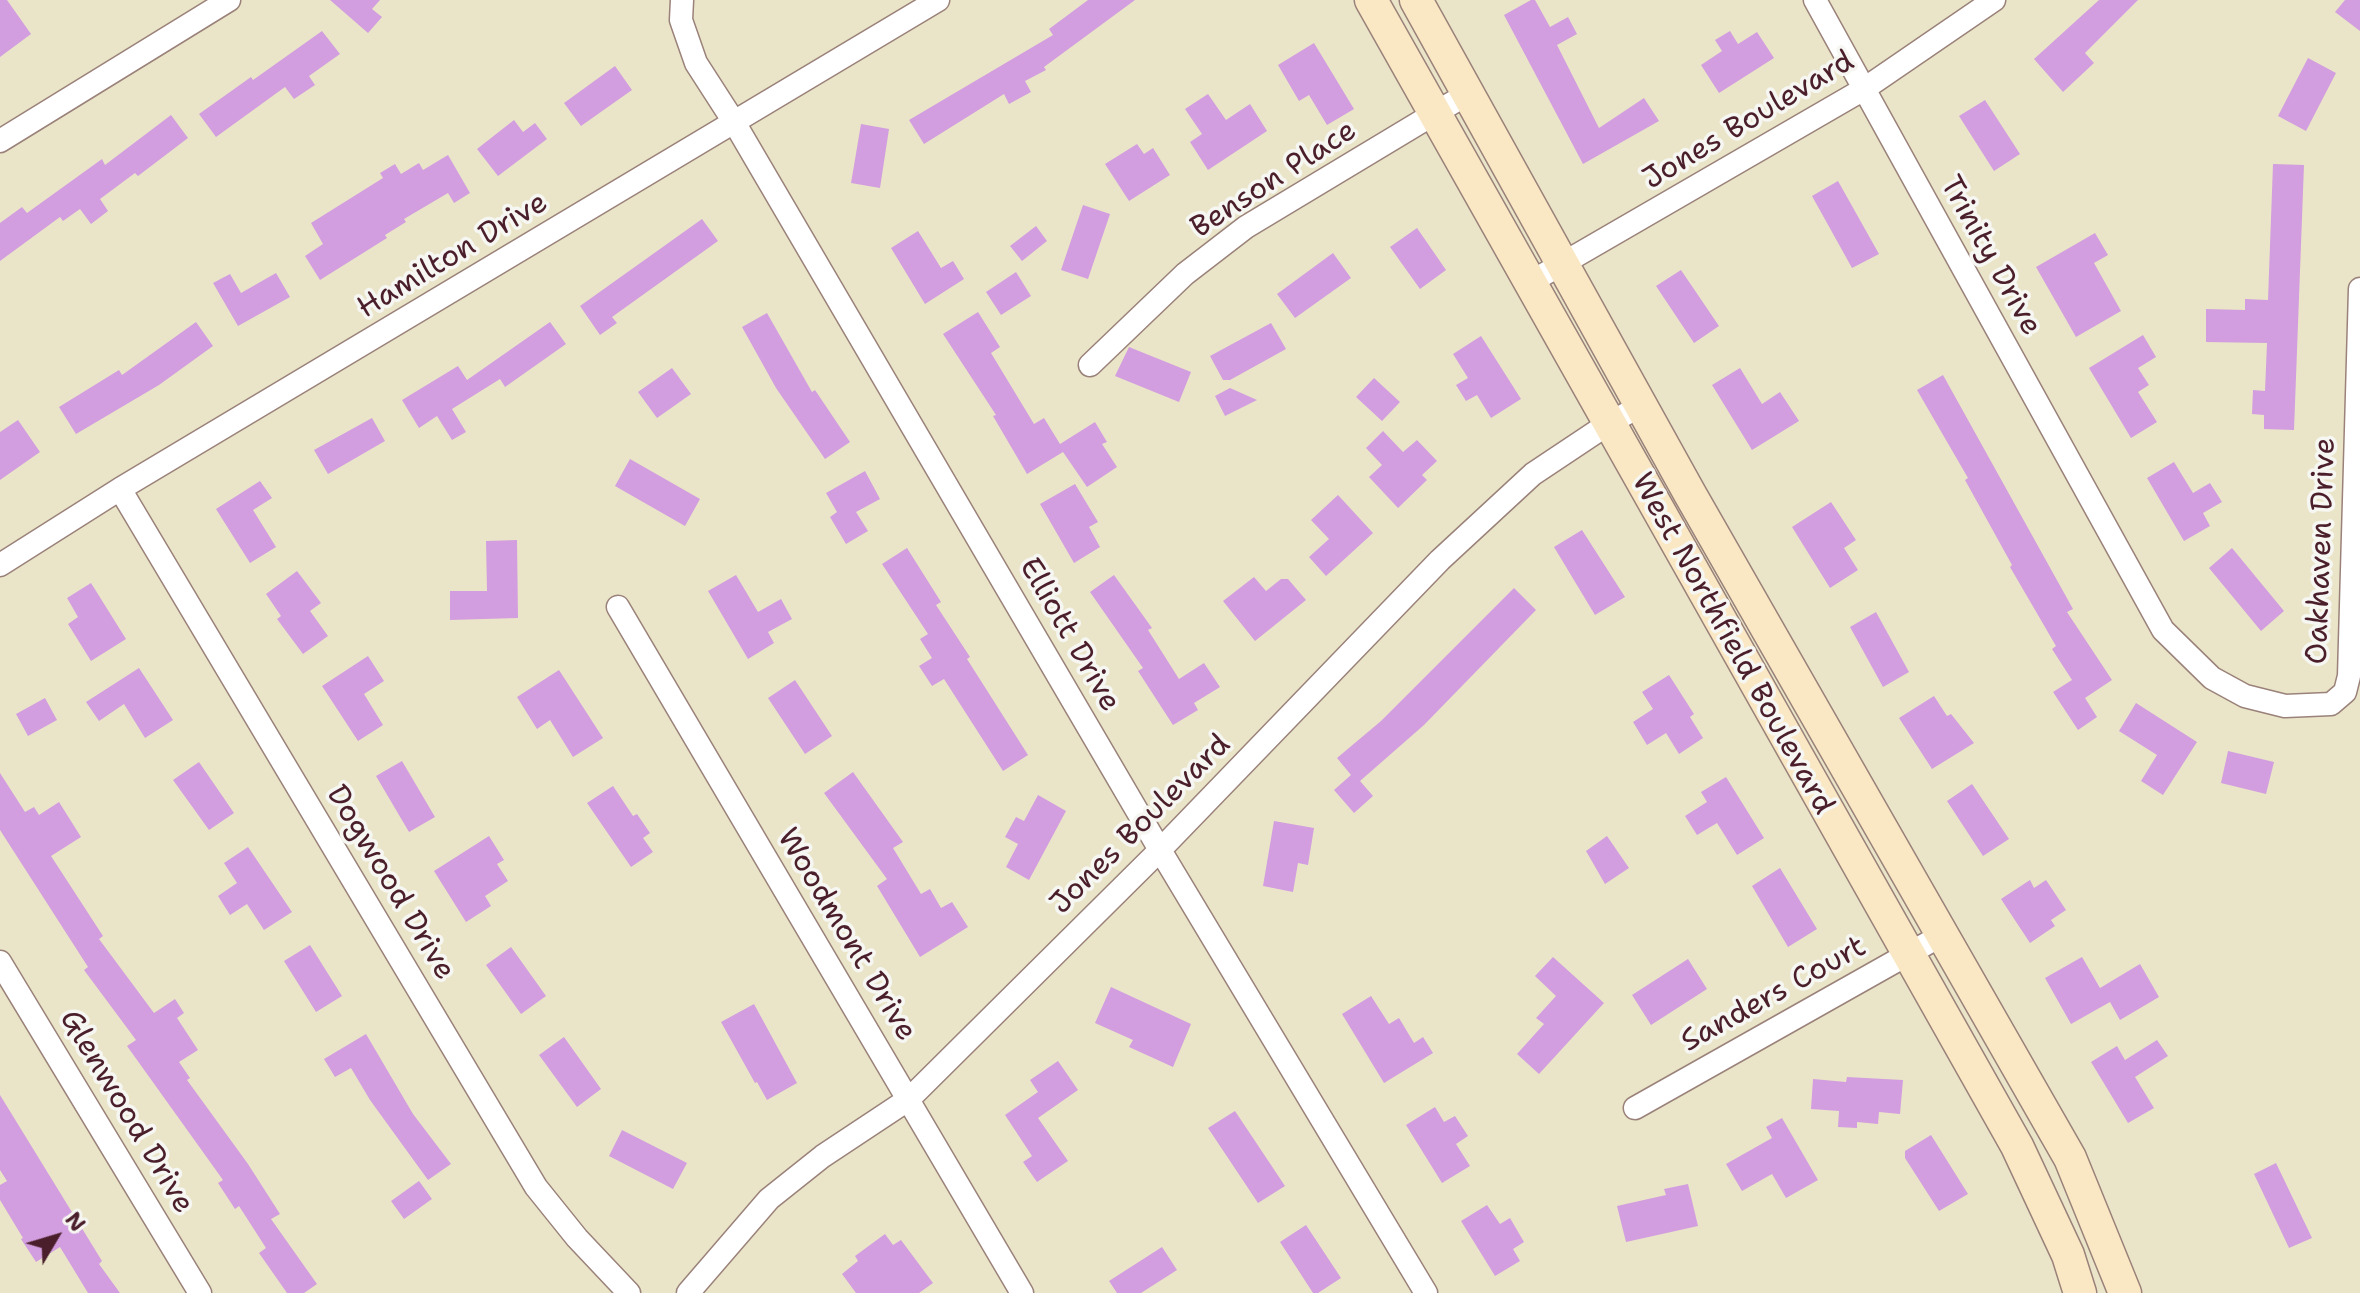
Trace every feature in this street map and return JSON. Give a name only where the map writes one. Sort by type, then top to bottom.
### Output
[{"type":"main road","name":"West Northfield Boulevard","points":[[1371,0],[2017,1146],[2068,1255],[2080,1293]]},
{"type":"main road","name":"West Northfield Boulevard","points":[[1416,0],[1562,265],[2070,1158],[2125,1293]]},
{"type":"street","points":[[0,141],[229,0]]},
{"type":"street","name":"Elliott Drive","points":[[682,0],[681,20],[696,63],[734,122],[1160,850],[1426,1293]]},
{"type":"street","name":"Hamilton Drive","points":[[0,565],[120,489],[938,0]]},
{"type":"street","name":"Trinity Drive","points":[[1815,0],[2113,540]]},
{"type":"street","name":"Jones Boulevard","points":[[1529,283],[1864,89],[1994,0]]},
{"type":"street","name":"Benson Place","points":[[1090,365],[1185,274],[1246,227],[1467,94]]},
{"type":"street","name":"Oakhaven Drive","points":[[2113,540],[2163,630],[2212,678],[2245,696],[2285,706],[2331,704],[2345,692],[2350,660],[2360,289]]},
{"type":"street","name":"Jones Boulevard","points":[[688,1293],[769,1199],[823,1156],[909,1099],[1160,850],[1440,560],[1533,474],[1642,405]]},
{"type":"street","name":"Dogwood Drive","points":[[120,489],[536,1187],[577,1238],[629,1293]]},
{"type":"street","name":"Woodmont Drive","points":[[618,607],[1022,1293]]},
{"type":"street","name":"Sanders Court","points":[[1635,1108],[1942,935]]},
{"type":"street","name":"Glenwood Drive","points":[[0,962],[200,1293]]},
{"type":"building","points":[[0,0],[7,0],[31,34],[0,57]]},
{"type":"building","points":[[330,0],[380,0],[372,9],[382,17],[368,33]]},
{"type":"building","points":[[1088,0],[1135,0],[1044,67],[1046,70],[1025,81],[1031,92],[1009,104],[1004,94],[924,144],[909,120],[1053,35],[1049,29]]},
{"type":"building","points":[[1535,0],[1550,27],[1568,17],[1577,34],[1557,45],[1599,128],[1644,98],[1659,121],[1583,164],[1504,15]]},
{"type":"building","points":[[2099,0],[2138,0],[2085,53],[2094,63],[2063,92],[2034,59]]},
{"type":"building","points":[[2345,0],[2360,0],[2360,31],[2335,12]]},
{"type":"building","points":[[322,31],[340,54],[309,76],[315,85],[294,99],[285,87],[216,137],[199,114]]},
{"type":"building","points":[[1730,31],[1738,44],[1757,32],[1774,58],[1719,93],[1701,65],[1722,51],[1715,40]]},
{"type":"building","points":[[1314,43],[1354,109],[1327,125],[1309,95],[1299,101],[1278,65]]},
{"type":"building","points":[[2308,58],[2336,73],[2306,131],[2278,116]]},
{"type":"building","points":[[615,66],[632,90],[581,126],[564,103]]},
{"type":"building","points":[[1208,94],[1226,120],[1250,104],[1267,131],[1208,170],[1190,142],[1202,134],[1185,109]]},
{"type":"building","points":[[1985,100],[2020,154],[1994,171],[1959,116]]},
{"type":"building","points":[[171,115],[188,138],[138,176],[135,173],[100,199],[108,211],[91,224],[80,209],[63,221],[60,217],[0,261],[0,223],[22,207],[27,213],[102,159],[105,165]]},
{"type":"building","points":[[514,120],[523,132],[535,123],[547,139],[498,176],[477,149]]},
{"type":"building","points":[[861,124],[889,129],[880,188],[851,183]]},
{"type":"building","points":[[1137,144],[1144,154],[1153,148],[1170,175],[1129,201],[1105,164]]},
{"type":"building","points":[[448,155],[470,193],[454,203],[448,193],[404,219],[406,222],[385,235],[387,238],[320,280],[305,256],[323,244],[311,223],[383,178],[380,173],[395,164],[401,174],[419,163],[423,170]]},
{"type":"building","points":[[2273,164],[2304,165],[2294,430],[2264,429],[2264,415],[2252,414],[2253,390],[2265,391],[2267,343],[2206,342],[2206,309],[2245,310],[2245,299],[2268,300]]},
{"type":"building","points":[[1838,181],[1879,254],[1852,268],[1812,196]]},
{"type":"building","points":[[1083,205],[1110,214],[1088,279],[1061,270]]},
{"type":"building","points":[[702,219],[718,241],[612,317],[617,323],[600,335],[580,306]]},
{"type":"building","points":[[1036,226],[1047,241],[1022,261],[1010,246]]},
{"type":"building","points":[[1417,228],[1446,270],[1420,289],[1390,247]]},
{"type":"building","points":[[918,231],[941,268],[953,261],[964,279],[925,304],[891,248]]},
{"type":"building","points":[[2095,233],[2108,255],[2094,263],[2121,311],[2076,337],[2036,267]]},
{"type":"building","points":[[1333,253],[1351,278],[1295,318],[1277,294]]},
{"type":"building","points":[[1681,270],[1719,326],[1694,343],[1656,286]]},
{"type":"building","points":[[1016,272],[1031,296],[1001,315],[986,292]]},
{"type":"building","points":[[276,273],[290,297],[238,326],[213,283],[230,274],[241,293]]},
{"type":"building","points":[[978,312],[1000,347],[991,353],[1034,424],[1044,418],[1060,444],[1095,422],[1107,442],[1102,444],[1117,467],[1087,487],[1063,452],[1027,474],[993,416],[996,415],[943,334]]},
{"type":"building","points":[[767,313],[812,392],[815,390],[850,442],[825,459],[776,388],[742,327]]},
{"type":"building","points":[[196,322],[213,346],[159,385],[76,434],[59,407],[119,370],[122,375]]},
{"type":"building","points":[[550,322],[566,344],[505,387],[500,379],[452,409],[466,432],[452,440],[437,416],[419,428],[402,400],[458,366],[467,380]]},
{"type":"building","points":[[1271,323],[1286,349],[1230,380],[1223,380],[1210,356]]},
{"type":"building","points":[[2143,335],[2156,357],[2138,368],[2149,385],[2138,392],[2157,422],[2131,438],[2089,368]]},
{"type":"building","points":[[1481,336],[1521,399],[1491,418],[1477,395],[1466,401],[1456,385],[1468,378],[1453,354]]},
{"type":"building","points":[[1129,347],[1191,372],[1179,402],[1115,376]]},
{"type":"building","points":[[672,368],[691,394],[657,418],[638,392]]},
{"type":"building","points":[[1740,368],[1762,404],[1780,392],[1799,421],[1752,450],[1712,385]]},
{"type":"building","points":[[1943,375],[2073,609],[2067,612],[2112,680],[2085,698],[2097,717],[2078,730],[2053,692],[2072,680],[2052,649],[2056,646],[2010,567],[2012,565],[1965,480],[1968,478],[1917,390]]},
{"type":"building","points":[[1374,378],[1400,402],[1382,421],[1356,397]]},
{"type":"building","points":[[1230,388],[1257,400],[1225,416],[1215,396]]},
{"type":"building","points":[[372,418],[385,441],[328,474],[314,450]]},
{"type":"building","points":[[18,420],[40,452],[0,480],[0,432]]},
{"type":"building","points":[[1383,431],[1403,452],[1417,440],[1437,461],[1422,475],[1427,480],[1398,508],[1369,477],[1382,465],[1366,448]]},
{"type":"building","points":[[630,459],[700,499],[685,526],[615,486]]},
{"type":"building","points":[[2174,462],[2193,493],[2210,483],[2222,502],[2203,513],[2210,526],[2184,541],[2147,478]]},
{"type":"building","points":[[865,471],[880,499],[856,512],[868,531],[846,544],[830,517],[837,512],[826,493]]},
{"type":"building","points":[[260,481],[272,498],[253,510],[276,547],[250,563],[216,509]]},
{"type":"building","points":[[1075,484],[1098,522],[1089,527],[1100,547],[1074,563],[1040,504]]},
{"type":"building","points":[[1338,495],[1373,533],[1326,576],[1309,557],[1329,539],[1311,520]]},
{"type":"building","points":[[1831,502],[1856,540],[1844,548],[1858,570],[1830,588],[1792,527]]},
{"type":"building","points":[[1582,530],[1625,597],[1595,615],[1554,547]]},
{"type":"building","points":[[517,540],[518,618],[450,620],[450,591],[487,591],[486,541]]},
{"type":"building","points":[[907,548],[941,602],[936,605],[970,657],[967,659],[1028,755],[1003,771],[944,679],[932,686],[919,666],[932,658],[920,639],[928,634],[882,564]]},
{"type":"building","points":[[2232,548],[2284,611],[2261,631],[2209,568]]},
{"type":"building","points":[[297,571],[321,603],[310,611],[328,636],[303,654],[277,619],[281,616],[266,594]]},
{"type":"building","points":[[736,575],[758,612],[781,599],[792,619],[768,632],[774,643],[748,659],[708,591]]},
{"type":"building","points":[[1114,575],[1152,628],[1148,630],[1179,679],[1204,663],[1220,687],[1194,703],[1198,710],[1173,725],[1138,671],[1143,668],[1090,592]]},
{"type":"building","points":[[1254,577],[1266,591],[1281,579],[1288,579],[1306,600],[1255,641],[1223,601]]},
{"type":"building","points":[[91,583],[126,639],[91,661],[68,624],[78,617],[67,598]]},
{"type":"building","points":[[1514,588],[1536,610],[1424,725],[1360,781],[1373,796],[1354,813],[1334,790],[1351,775],[1337,758],[1381,721]]},
{"type":"building","points":[[1876,612],[1909,672],[1883,687],[1850,627]]},
{"type":"building","points":[[368,656],[384,681],[364,694],[383,725],[358,741],[322,686]]},
{"type":"building","points":[[139,668],[173,720],[145,738],[124,704],[99,721],[86,702]]},
{"type":"building","points":[[559,670],[603,738],[573,757],[550,720],[537,729],[517,697]]},
{"type":"building","points":[[1669,675],[1694,714],[1690,717],[1703,738],[1679,754],[1666,733],[1647,745],[1633,722],[1653,709],[1642,692]]},
{"type":"building","points":[[795,680],[832,736],[805,754],[768,698]]},
{"type":"building","points":[[1934,696],[1947,716],[1951,714],[1974,743],[1932,769],[1899,718]]},
{"type":"building","points":[[45,698],[57,720],[28,736],[16,714]]},
{"type":"building","points":[[2136,703],[2197,742],[2163,795],[2141,781],[2157,755],[2119,731]]},
{"type":"building","points":[[2228,751],[2274,762],[2266,794],[2221,783]]},
{"type":"building","points":[[402,761],[435,817],[409,832],[376,776]]},
{"type":"building","points":[[199,762],[234,813],[209,830],[173,780]]},
{"type":"building","points":[[853,772],[903,842],[893,848],[921,894],[930,889],[941,908],[952,902],[968,927],[920,957],[877,886],[887,879],[824,793]]},
{"type":"building","points":[[0,773],[25,812],[34,807],[39,815],[59,802],[81,837],[51,856],[103,936],[99,939],[154,1013],[175,999],[184,1013],[177,1018],[198,1050],[179,1062],[190,1078],[187,1080],[280,1214],[271,1219],[317,1284],[304,1293],[287,1293],[259,1253],[266,1248],[239,1206],[235,1209],[218,1183],[223,1180],[127,1046],[136,1040],[84,970],[88,967],[0,830]]},
{"type":"building","points":[[1726,777],[1764,838],[1737,855],[1717,823],[1697,835],[1685,816],[1707,802],[1701,792]]},
{"type":"building","points":[[1972,784],[2009,839],[1983,856],[1947,801]]},
{"type":"building","points":[[613,786],[633,816],[637,814],[650,833],[643,838],[653,852],[631,867],[587,803]]},
{"type":"building","points":[[1038,795],[1066,811],[1029,880],[1006,867],[1018,844],[1005,837],[1016,817],[1024,821]]},
{"type":"building","points":[[1274,821],[1314,828],[1308,865],[1298,863],[1293,892],[1263,886]]},
{"type":"building","points":[[489,836],[504,860],[497,864],[508,881],[485,896],[491,906],[466,922],[434,871]]},
{"type":"building","points":[[1607,836],[1629,868],[1605,884],[1586,851]]},
{"type":"building","points":[[248,847],[292,912],[264,930],[247,904],[230,915],[218,896],[237,883],[224,863]]},
{"type":"building","points":[[1780,868],[1817,929],[1788,947],[1752,886]]},
{"type":"building","points":[[2030,880],[2034,888],[2046,880],[2066,910],[2051,920],[2055,926],[2030,943],[2001,899]]},
{"type":"building","points":[[310,945],[342,996],[316,1012],[284,961]]},
{"type":"building","points":[[511,947],[546,996],[521,1014],[486,965]]},
{"type":"building","points":[[1553,957],[1604,1003],[1539,1074],[1517,1054],[1544,1024],[1536,1018],[1556,996],[1535,976]]},
{"type":"building","points":[[2082,957],[2100,988],[2140,964],[2159,997],[2120,1020],[2110,1002],[2071,1024],[2045,978]]},
{"type":"building","points":[[1688,959],[1707,989],[1651,1025],[1632,995]]},
{"type":"building","points":[[1111,987],[1191,1024],[1173,1067],[1129,1047],[1133,1040],[1095,1023]]},
{"type":"building","points":[[1371,996],[1389,1024],[1399,1018],[1414,1043],[1423,1037],[1433,1053],[1384,1083],[1342,1014]]},
{"type":"building","points":[[754,1004],[797,1083],[767,1100],[721,1022]]},
{"type":"building","points":[[366,1034],[413,1114],[451,1164],[428,1180],[370,1100],[351,1068],[335,1077],[324,1059]]},
{"type":"building","points":[[564,1037],[601,1089],[577,1107],[539,1055]]},
{"type":"building","points":[[2157,1040],[2168,1056],[2135,1077],[2154,1108],[2128,1123],[2091,1062],[2117,1046],[2125,1060]]},
{"type":"building","points":[[1058,1061],[1078,1090],[1038,1118],[1068,1161],[1037,1182],[1023,1162],[1032,1156],[1005,1115],[1038,1092],[1030,1080]]},
{"type":"building","points":[[1847,1077],[1903,1080],[1900,1114],[1879,1112],[1878,1124],[1857,1122],[1857,1128],[1838,1127],[1839,1111],[1811,1109],[1813,1079],[1846,1082]]},
{"type":"building","points":[[0,1095],[102,1261],[99,1264],[120,1293],[88,1293],[60,1247],[36,1262],[21,1239],[0,1200],[0,1185],[7,1181],[0,1170]]},
{"type":"building","points":[[1435,1107],[1444,1122],[1455,1116],[1468,1136],[1456,1144],[1470,1166],[1442,1183],[1406,1125]]},
{"type":"building","points":[[1235,1111],[1285,1186],[1258,1203],[1208,1128]]},
{"type":"building","points":[[1782,1118],[1818,1180],[1786,1198],[1772,1174],[1742,1191],[1726,1164],[1772,1138],[1766,1127]]},
{"type":"building","points":[[622,1130],[687,1163],[673,1189],[609,1156]]},
{"type":"building","points":[[1931,1135],[1968,1194],[1939,1211],[1905,1158],[1905,1151]]},
{"type":"building","points":[[2276,1163],[2312,1238],[2289,1248],[2254,1174]]},
{"type":"building","points":[[419,1181],[432,1199],[404,1219],[391,1201]]},
{"type":"building","points":[[1688,1184],[1698,1226],[1626,1242],[1617,1206],[1666,1195],[1664,1189]]},
{"type":"building","points":[[1487,1205],[1500,1224],[1510,1218],[1524,1242],[1513,1249],[1520,1261],[1495,1276],[1461,1221]]},
{"type":"building","points":[[1306,1225],[1341,1278],[1318,1293],[1313,1293],[1280,1242]]},
{"type":"building","points":[[885,1234],[893,1245],[901,1240],[933,1283],[919,1293],[856,1293],[842,1274],[858,1261],[855,1256]]},
{"type":"building","points":[[1162,1247],[1177,1270],[1141,1293],[1117,1293],[1109,1281]]}]
